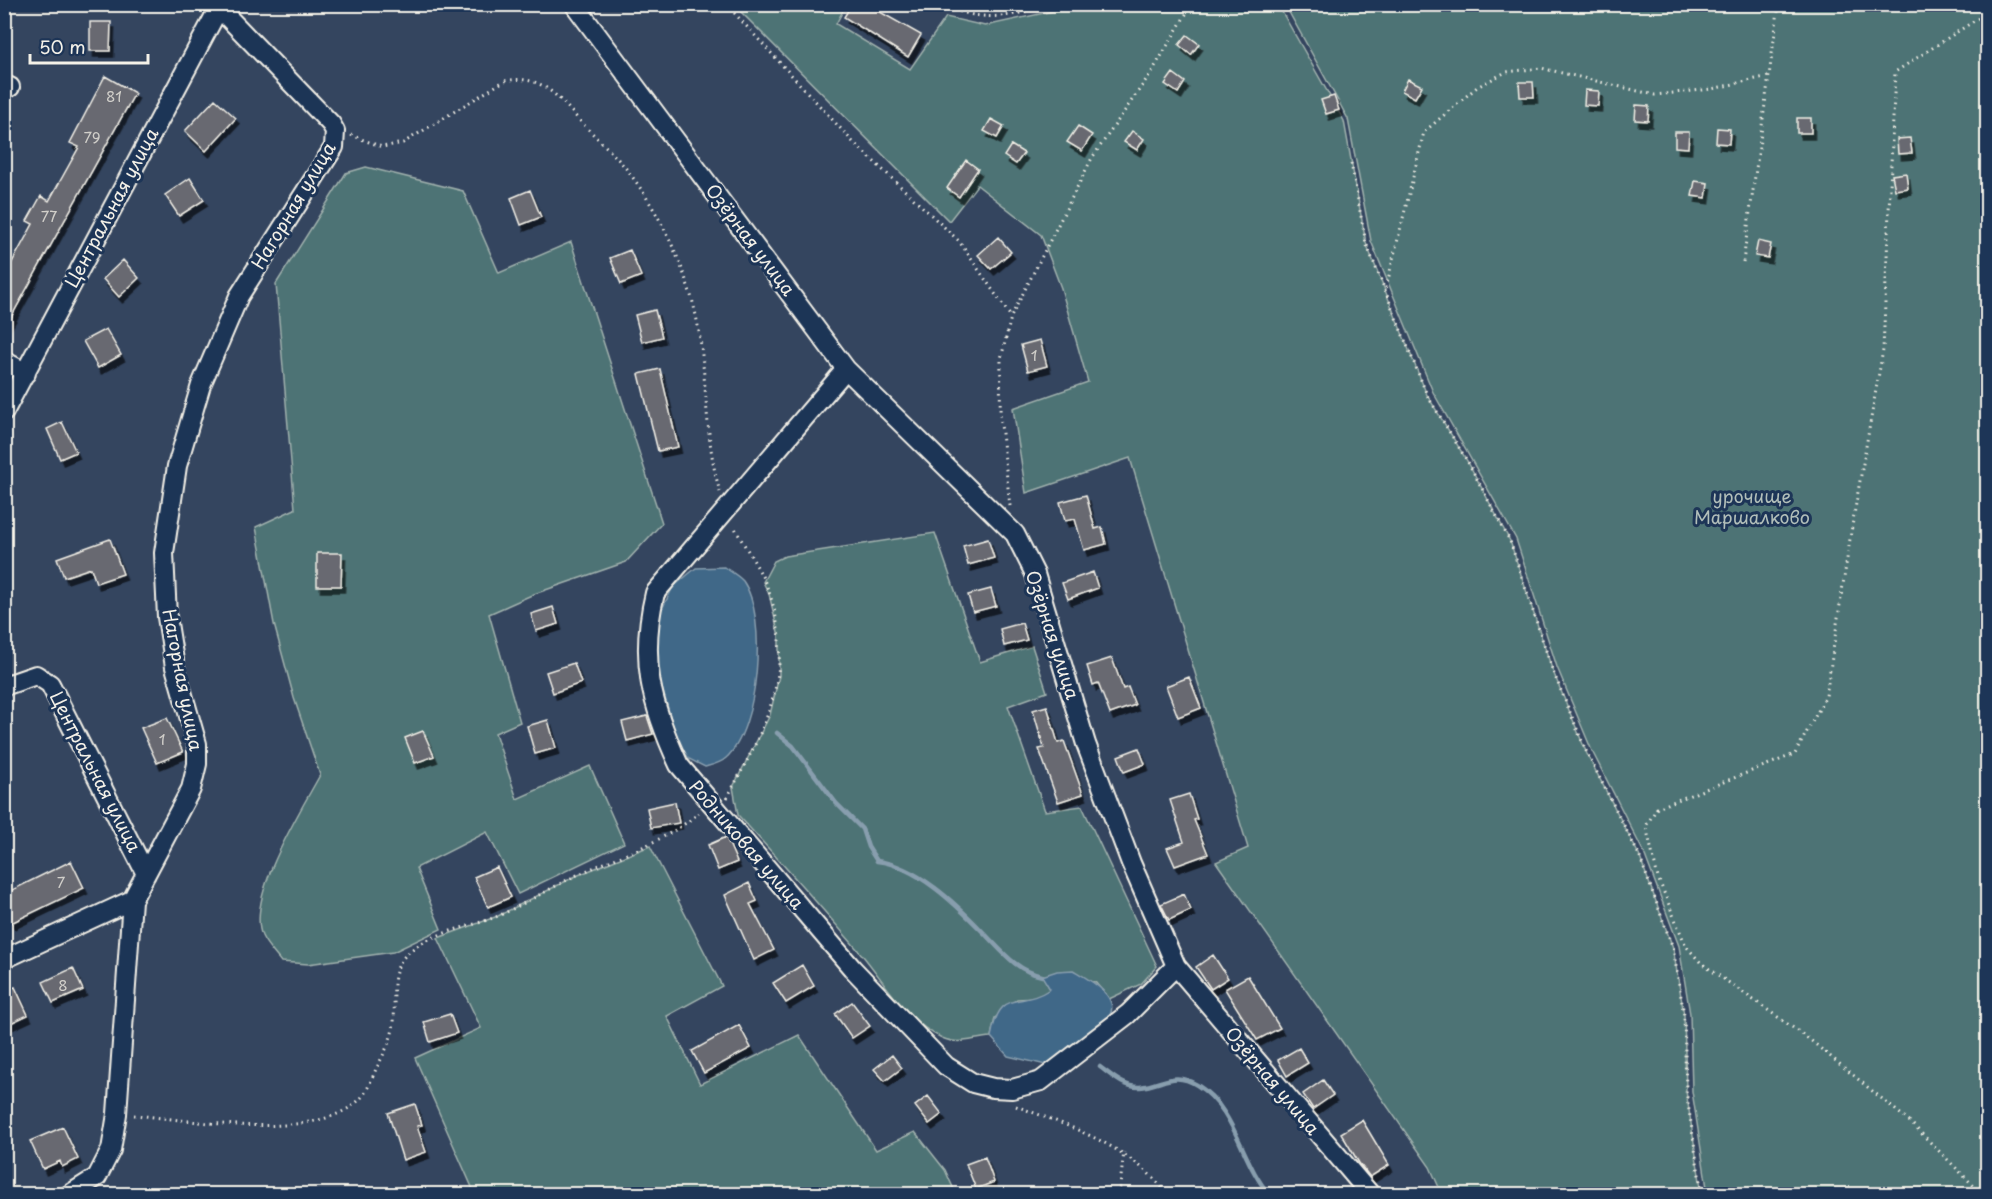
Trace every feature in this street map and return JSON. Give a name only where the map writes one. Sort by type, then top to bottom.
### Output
[{"type":"street","name":"Озёрная улица","points":[[574,4],[846,369],[1015,534],[1035,574],[1086,744],[1131,863],[1176,966],[1370,1194]]},
{"type":"street","name":"Нагорная улица","points":[[71,1194],[97,1177],[111,1150],[117,1114],[132,900],[191,789],[197,764],[197,744],[175,667],[167,617],[164,553],[177,466],[201,385],[235,306],[334,147],[335,131],[331,124],[218,5]]},
{"type":"street","name":"Центральная улица","points":[[4,412],[218,5]]},
{"type":"street","points":[[4,361],[26,373]]},
{"type":"street","name":"Родниковая улица","points":[[846,369],[655,593],[647,627],[646,657],[660,725],[679,765],[852,968],[946,1066],[974,1083],[993,1088],[1012,1089],[1041,1081],[1128,1014],[1176,966]]},
{"type":"street","name":"Центральная улица","points":[[4,686],[36,675],[50,684],[146,874]]},
{"type":"street","points":[[4,958],[132,900]]},
{"type":"path","points":[[726,4],[853,142],[959,241],[1011,317]]},
{"type":"path","points":[[943,4],[985,18],[1020,16],[1048,4]]},
{"type":"path","points":[[1015,534],[1000,415],[1001,359],[1011,317],[1092,158],[1153,70],[1192,4]]},
{"type":"path","points":[[1743,262],[1779,4]]},
{"type":"path","points":[[1982,1194],[1909,1121],[1809,1039],[1701,963],[1686,946],[1658,878],[1646,826],[1657,808],[1795,754],[1827,696],[1852,526],[1883,350],[1895,72],[1988,12]]},
{"type":"path","points":[[1386,289],[1424,132],[1477,87],[1506,72],[1541,68],[1655,95],[1712,89],[1769,76]]},
{"type":"path","points":[[117,1114],[273,1127],[303,1125],[330,1117],[360,1100],[381,1060],[394,1024],[393,990],[398,962],[415,947],[498,916],[576,876],[650,846],[715,808],[770,715],[779,676],[779,636],[769,594],[726,510],[719,489],[692,299],[672,248],[650,204],[624,166],[549,89],[533,79],[518,78],[504,81],[404,143],[382,147],[360,140],[331,124]]},
{"type":"path","points":[[1351,163],[1366,243],[1427,395],[1469,464],[1510,541],[1552,669],[1587,753],[1639,855],[1673,948],[1684,1015],[1686,1091],[1702,1194]]},
{"type":"path","points":[[1011,1104],[1124,1152],[1152,1174],[1167,1194]]},
{"type":"path","points":[[1119,1194],[1124,1152]]},
{"type":"green space","points":[[734,5],[846,5],[836,24],[910,69],[946,17],[985,26],[1080,5],[1278,5],[1344,121],[1366,243],[1427,395],[1469,464],[1510,541],[1552,669],[1587,754],[1639,855],[1673,948],[1684,1015],[1686,1091],[1702,1194],[1442,1194],[1430,1167],[1216,862],[1248,848],[1130,458],[1026,493],[1013,408],[1088,382],[1061,288],[1041,235],[977,185],[949,221]]},
{"type":"green space","name":"урочище Маршалково","points":[[1285,5],[1987,5],[1987,1194],[1708,1194],[1692,1091],[1690,1014],[1679,946],[1644,853],[1592,751],[1557,667],[1516,539],[1433,392],[1371,241],[1348,119]]},
{"type":"green space","points":[[366,167],[463,191],[499,273],[571,242],[662,523],[626,562],[534,594],[489,614],[520,722],[495,733],[517,799],[590,766],[624,843],[518,894],[487,832],[416,868],[441,929],[393,952],[308,964],[281,962],[262,936],[259,919],[262,899],[278,854],[320,775],[294,698],[274,624],[256,527],[295,509],[276,284],[346,173]]},
{"type":"green space","points":[[935,533],[980,662],[1032,646],[1047,692],[1008,706],[1045,811],[1082,806],[1157,966],[1141,984],[1109,999],[1095,982],[1042,975],[1050,989],[1037,998],[1017,999],[995,1018],[991,1037],[961,1041],[942,1038],[908,1013],[848,938],[738,815],[733,787],[770,715],[779,676],[779,636],[769,594],[763,582],[774,561],[785,556]]},
{"type":"green space","points":[[650,846],[722,986],[667,1016],[700,1084],[799,1035],[876,1150],[915,1132],[945,1170],[956,1194],[475,1194],[415,1058],[481,1028],[438,938],[498,916],[576,876]]},
{"type":"water","points":[[724,567],[743,581],[751,597],[756,619],[756,672],[746,723],[737,744],[724,760],[705,767],[689,759],[676,736],[658,674],[656,637],[661,611],[673,587],[696,568]]},
{"type":"water","points":[[1073,970],[1094,983],[1107,995],[1112,1009],[1109,1017],[1068,1052],[1046,1065],[1008,1056],[991,1037],[1000,1011],[1005,1005],[1039,995],[1050,989],[1042,976],[1057,971]]},
{"type":"building","points":[[852,4],[866,4],[921,35],[908,57],[844,17]]},
{"type":"building","points":[[90,22],[111,22],[110,51],[90,51]]},
{"type":"building","points":[[1187,35],[1199,44],[1191,55],[1179,45]]},
{"type":"building","points":[[1173,73],[1185,82],[1178,93],[1165,84]]},
{"type":"building","points":[[105,76],[135,93],[4,330],[4,277],[33,224],[27,221],[41,196],[49,201],[79,147],[70,143]]},
{"type":"building","points":[[1408,79],[1422,86],[1415,98],[1402,91]]},
{"type":"building","points":[[1519,82],[1533,82],[1534,97],[1520,97]]},
{"type":"building","points":[[1585,90],[1599,91],[1598,106],[1584,105]]},
{"type":"building","points":[[1334,96],[1339,110],[1326,114],[1321,100]]},
{"type":"building","points":[[215,99],[236,118],[206,151],[185,131]]},
{"type":"building","points":[[1636,105],[1649,106],[1648,121],[1635,120]]},
{"type":"building","points":[[1797,118],[1811,118],[1811,133],[1797,133]]},
{"type":"building","points":[[991,119],[1004,126],[997,138],[984,131]]},
{"type":"building","points":[[1078,126],[1092,135],[1082,151],[1067,142]]},
{"type":"building","points":[[1717,128],[1730,129],[1729,144],[1716,143]]},
{"type":"building","points":[[1132,131],[1144,139],[1137,150],[1124,142]]},
{"type":"building","points":[[1675,132],[1689,132],[1688,148],[1675,147]]},
{"type":"building","points":[[1910,138],[1912,153],[1898,154],[1897,139]]},
{"type":"building","points":[[1011,145],[1024,153],[1016,164],[1004,156]]},
{"type":"building","points":[[966,160],[978,169],[959,197],[947,188]]},
{"type":"building","points":[[1906,173],[1908,188],[1895,190],[1892,175]]},
{"type":"building","points":[[190,178],[204,200],[179,216],[165,195]]},
{"type":"building","points":[[1695,181],[1708,183],[1706,198],[1692,196]]},
{"type":"building","points":[[530,190],[541,217],[521,225],[511,198]]},
{"type":"building","points":[[998,237],[1011,252],[991,269],[978,255]]},
{"type":"building","points":[[1758,241],[1771,244],[1768,258],[1755,256]]},
{"type":"building","points":[[630,250],[641,276],[621,284],[610,258]]},
{"type":"building","points":[[123,260],[139,278],[119,297],[103,279]]},
{"type":"building","points":[[655,310],[662,337],[642,342],[635,315]]},
{"type":"building","points":[[106,329],[121,355],[98,368],[83,341]]},
{"type":"building","points":[[1040,340],[1047,366],[1028,371],[1021,345]]},
{"type":"building","points":[[660,369],[678,447],[658,451],[639,374]]},
{"type":"building","points":[[62,422],[76,452],[60,459],[47,429]]},
{"type":"building","points":[[1086,495],[1095,529],[1102,527],[1106,544],[1084,550],[1075,519],[1065,521],[1060,502]]},
{"type":"building","points":[[110,539],[123,574],[96,583],[91,568],[64,577],[57,558]]},
{"type":"building","points":[[988,539],[994,558],[968,565],[963,546]]},
{"type":"building","points":[[317,553],[342,553],[341,586],[317,586]]},
{"type":"building","points":[[1093,572],[1098,588],[1068,599],[1062,583]]},
{"type":"building","points":[[991,589],[996,606],[973,612],[968,595]]},
{"type":"building","points":[[553,607],[558,624],[536,631],[531,614]]},
{"type":"building","points":[[1022,623],[1027,640],[1004,646],[1000,629]]},
{"type":"building","points":[[1112,658],[1123,689],[1128,687],[1135,705],[1110,714],[1098,683],[1093,685],[1087,666]]},
{"type":"building","points":[[574,663],[581,683],[553,693],[546,672]]},
{"type":"building","points":[[1189,677],[1201,708],[1178,717],[1166,686]]},
{"type":"building","points":[[1047,706],[1058,743],[1064,741],[1083,794],[1058,802],[1039,749],[1044,748],[1033,710]]},
{"type":"building","points":[[647,716],[653,734],[627,741],[622,722]]},
{"type":"building","points":[[167,718],[183,752],[157,763],[141,728]]},
{"type":"building","points":[[548,720],[556,748],[535,754],[527,726]]},
{"type":"building","points":[[423,731],[434,756],[415,763],[405,738]]},
{"type":"building","points":[[1139,748],[1145,764],[1124,772],[1118,756]]},
{"type":"building","points":[[1189,794],[1197,819],[1194,820],[1208,854],[1175,866],[1167,848],[1184,842],[1170,800]]},
{"type":"building","points":[[675,802],[679,823],[651,828],[647,808]]},
{"type":"building","points":[[726,837],[737,862],[718,870],[708,845]]},
{"type":"building","points":[[71,861],[84,888],[11,923],[4,909],[4,894]]},
{"type":"building","points":[[497,867],[511,897],[488,907],[474,877]]},
{"type":"building","points":[[749,883],[757,901],[750,904],[774,950],[754,960],[725,895]]},
{"type":"building","points":[[1184,894],[1191,910],[1169,920],[1161,904]]},
{"type":"building","points":[[1213,955],[1228,978],[1211,989],[1196,967]]},
{"type":"building","points":[[802,965],[814,986],[786,1003],[773,983]]},
{"type":"building","points":[[73,968],[83,990],[53,1003],[43,982]]},
{"type":"building","points":[[1248,976],[1280,1028],[1257,1040],[1225,989]]},
{"type":"building","points":[[15,987],[28,1015],[4,1026],[4,991]]},
{"type":"building","points":[[852,1002],[870,1026],[852,1038],[835,1014]]},
{"type":"building","points":[[450,1014],[457,1033],[430,1042],[424,1022]]},
{"type":"building","points":[[739,1025],[751,1048],[704,1073],[692,1051]]},
{"type":"building","points":[[1299,1048],[1308,1063],[1287,1076],[1278,1060]]},
{"type":"building","points":[[892,1055],[902,1068],[885,1081],[874,1069]]},
{"type":"building","points":[[1323,1080],[1333,1095],[1313,1109],[1303,1094]]},
{"type":"building","points":[[928,1096],[942,1114],[929,1124],[915,1106]]},
{"type":"building","points":[[415,1104],[422,1125],[417,1126],[426,1152],[403,1160],[388,1113]]},
{"type":"building","points":[[1362,1120],[1389,1165],[1370,1177],[1341,1133]]},
{"type":"building","points":[[63,1127],[78,1159],[62,1167],[60,1161],[43,1169],[30,1141]]},
{"type":"building","points":[[985,1157],[994,1182],[976,1189],[966,1164]]},
{"type":"waterway","points":[[777,733],[793,746],[836,803],[862,829],[868,847],[877,861],[892,864],[921,878],[961,910],[1017,965],[1042,976]]},
{"type":"waterway","points":[[1100,1067],[1118,1080],[1134,1087],[1174,1079],[1189,1081],[1197,1085],[1221,1108],[1251,1167],[1269,1194]]}]
